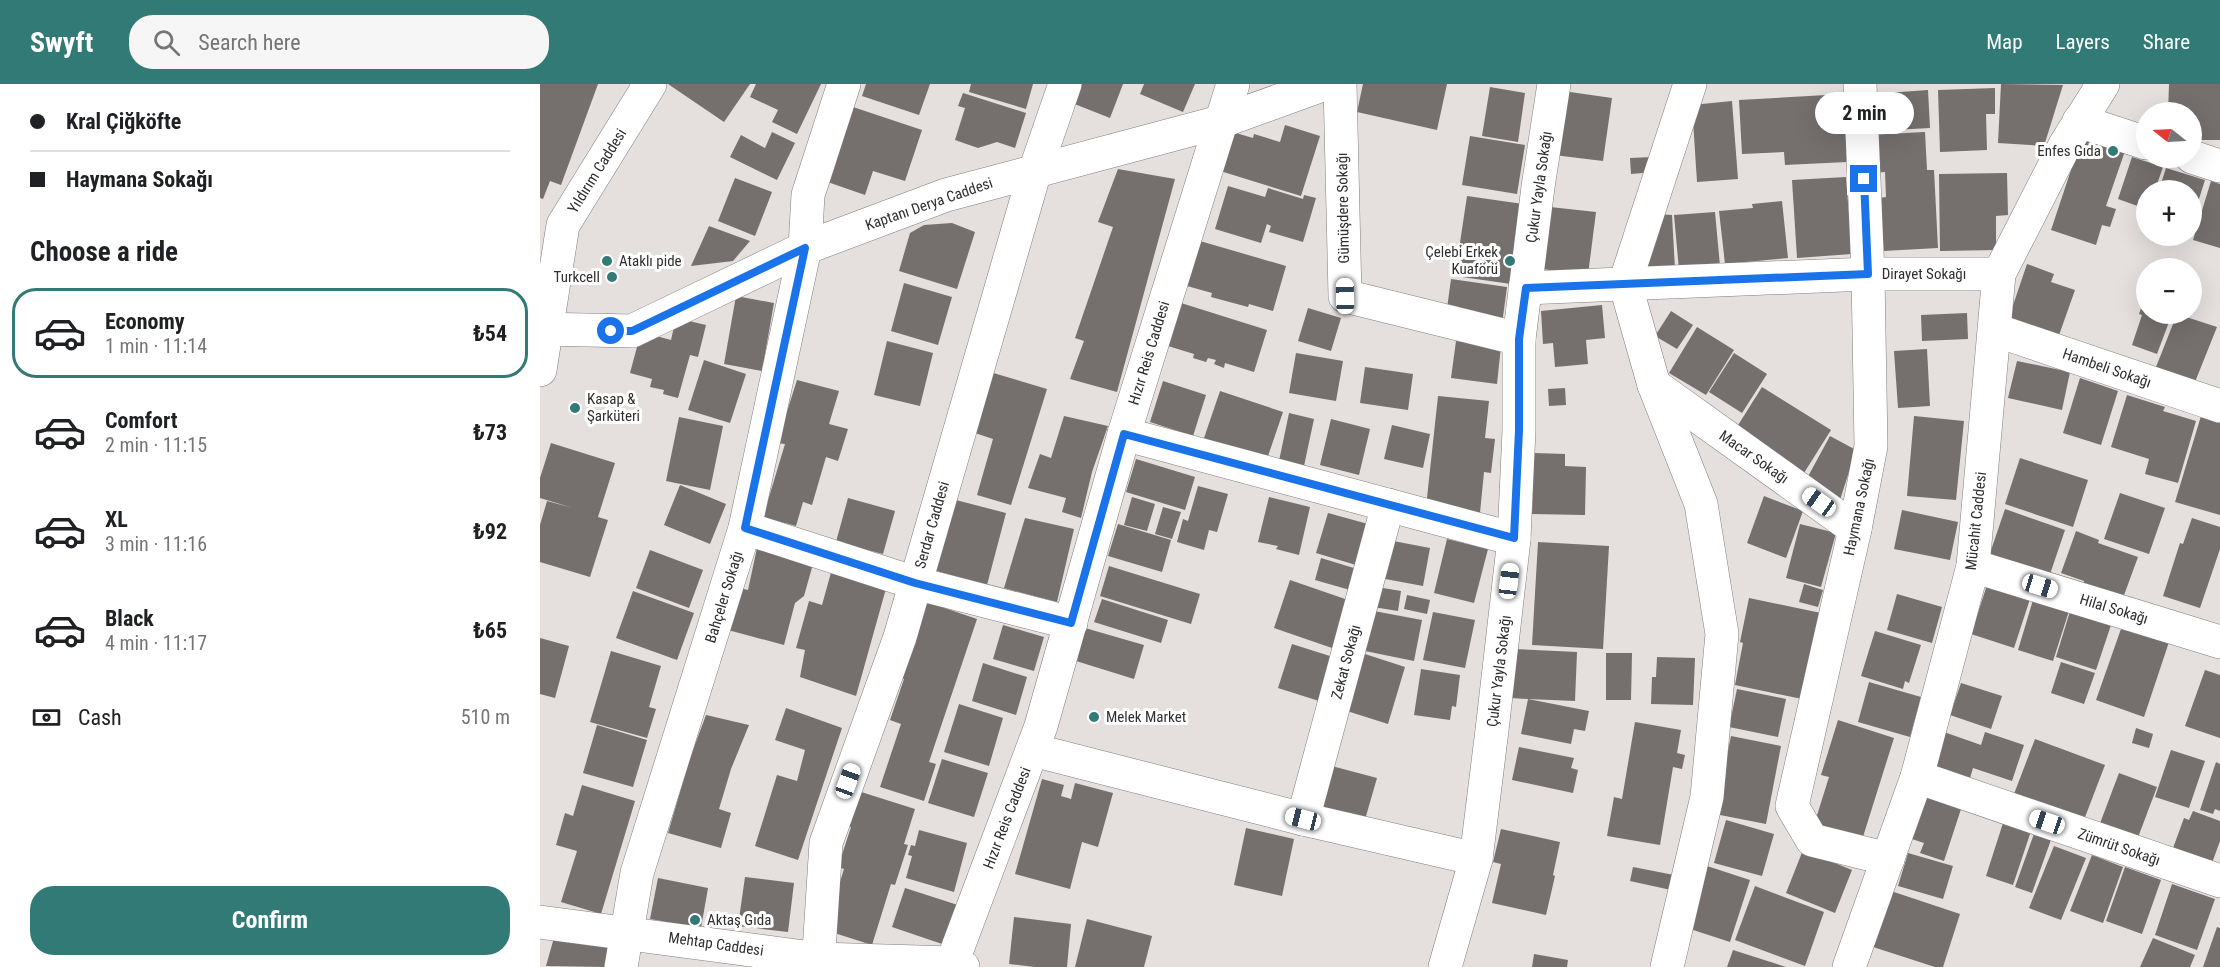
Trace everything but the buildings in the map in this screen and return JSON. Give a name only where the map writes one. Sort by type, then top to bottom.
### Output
[{"type":"street","name":"Yıldırım Caddesi","points":[[540,370],[544,330],[563,225],[650,84]]},
{"type":"street","name":"Bahçeler Sokağı","points":[[621,967],[638,873],[745,528],[805,248],[808,195],[844,84]]},
{"type":"street","name":"Serdar Caddesi","points":[[818,963],[826,843],[900,637],[1035,171],[1065,84]]},
{"type":"street","name":"Hızır Reis Caddesi","points":[[958,965],[1041,726],[1124,434],[1233,84]]},
{"type":"street","name":"Kaptanı Derya Caddesi","points":[[544,330],[632,331],[805,248],[946,195],[1220,122],[1325,84]]},
{"type":"street","name":"Gümüşdere Sokağı","points":[[1340,84],[1345,296],[1519,339]]},
{"type":"street","name":"Çukur Yayla Sokağı","points":[[1445,967],[1476,859],[1514,538],[1519,430],[1519,339],[1538,187],[1554,84]]},
{"type":"street","points":[[1667,967],[1707,797],[1722,634],[1701,504],[1654,385],[1625,283],[1690,84]]},
{"type":"street","name":"Haymana Sokağı","points":[[1860,84],[1868,274],[1871,446],[1855,529],[1792,806],[1812,840],[1888,859]]},
{"type":"street","name":"Mücahit Caddesi","points":[[1849,967],[1917,777],[1973,566],[1999,274],[2079,122],[2103,84]]},
{"type":"street","points":[[2079,122],[2136,140]]},
{"type":"street","points":[[2202,160],[2220,166]]},
{"type":"street","name":"Dirayet Sokağı","points":[[1526,288],[1868,274],[1999,274]]},
{"type":"street","name":"Hambeli Sokağı","points":[[1995,330],[2220,406]]},
{"type":"street","name":"Macar Sokağı","points":[[1654,385],[1855,529]]},
{"type":"street","points":[[1124,434],[1514,538]]},
{"type":"street","name":"Zekat Sokağı","points":[[1303,819],[1388,505]]},
{"type":"street","points":[[745,528],[915,583],[1071,623]]},
{"type":"street","name":"Hilal Sokağı","points":[[1973,566],[2220,642]]},
{"type":"street","points":[[1032,750],[1303,819],[1476,859]]},
{"type":"street","name":"Zümrüt Sokağı","points":[[1917,777],[2220,881]]},
{"type":"street","name":"Mehtap Caddesi","points":[[540,922],[627,932],[818,963],[958,965]]},
{"type":"place","name":"Enfes Gıda","points":[[2113,151]]},
{"type":"place","name":"Ataklı pide","points":[[607,261]]},
{"type":"place","name":"Çelebi Erkek Kuaförü","points":[[1510,261]]},
{"type":"place","name":"Turkcell","points":[[612,277]]},
{"type":"place","name":"Kasap & Şarküteri","points":[[575,408]]},
{"type":"place","name":"Melek Market","points":[[1094,717]]},
{"type":"place","name":"Aktaş Gıda","points":[[695,920]]},
{"type":"route","points":[[611,331],[632,331],[805,248],[745,528],[915,583],[1071,623],[1124,434],[1514,538],[1519,430],[1519,339],[1526,288],[1868,274],[1864,179]]}]
